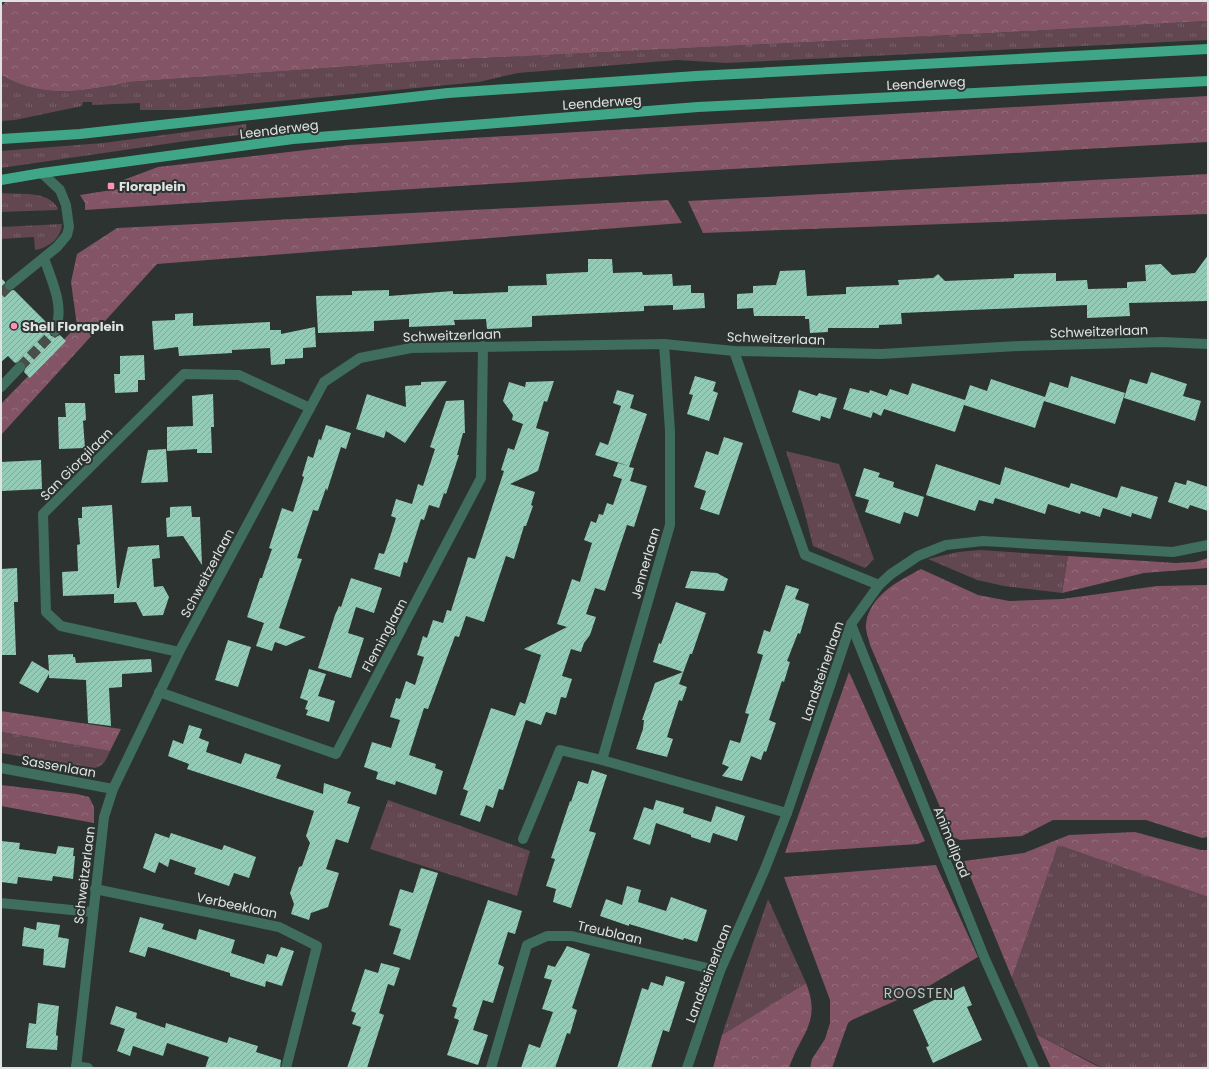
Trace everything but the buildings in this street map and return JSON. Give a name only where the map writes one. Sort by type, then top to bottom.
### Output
[{"type":"main road","name":"Leenderweg","points":[[1,139],[80,134],[448,93],[696,76],[1208,49]]},
{"type":"main road","name":"Leenderweg","points":[[1,180],[42,173],[293,139],[698,107],[1208,81]]},
{"type":"street","points":[[10,285],[57,248],[66,235],[69,219],[66,205],[60,190],[42,173]]},
{"type":"street","points":[[44,258],[58,301],[60,319],[55,331]]},
{"type":"street","name":"Schweitzerlaan","points":[[76,1067],[92,912],[104,817],[113,789],[179,652],[324,382],[360,358],[411,348],[483,346],[664,344],[734,351],[881,354],[1091,344],[1162,342],[1208,344]]},
{"type":"street","name":"Jennerlaan","points":[[602,760],[670,526],[670,430],[664,344]]},
{"type":"street","name":"Fleminglaan","points":[[159,692],[336,754],[481,478],[483,346]]},
{"type":"street","points":[[734,351],[805,556],[879,585]]},
{"type":"street","points":[[2,385],[20,367]]},
{"type":"street","name":"San Giorgilaan","points":[[179,652],[61,626],[46,612],[43,514],[184,374],[239,375],[310,408]]},
{"type":"street","name":"Landsteinerlaan","points":[[687,1068],[720,971],[765,868],[787,813],[851,624],[879,585],[891,574],[918,556],[946,545],[983,541],[1173,552],[1208,545]]},
{"type":"street","name":"Animalipad","points":[[851,624],[985,959],[1034,1068]]},
{"type":"street","points":[[522,839],[560,750],[602,760],[787,813]]},
{"type":"street","name":"Sassenlaan","points":[[1,768],[113,789]]},
{"type":"street","name":"Verbeeklaan","points":[[95,889],[279,926],[317,946],[286,1068]]},
{"type":"street","points":[[1,903],[92,912]]},
{"type":"street","name":"Treublaan","points":[[492,1068],[527,945],[548,936],[572,936],[720,971]]},
{"type":"street","points":[[76,1067],[88,1068]]},
{"type":"green space","points":[[6,1],[1208,1],[1208,21],[425,61],[130,82],[81,90],[49,91],[17,83],[1,75],[1,7]]},
{"type":"green space","points":[[1208,21],[1208,40],[726,63],[677,60],[518,73],[479,82],[186,110],[140,110],[140,103],[92,105],[92,102],[83,102],[82,106],[15,120],[1,121],[1,75],[17,83],[33,88],[49,91],[65,91],[97,88],[130,82],[425,61]]},
{"type":"green space","points":[[1208,96],[1208,142],[680,172],[85,210],[85,203],[80,195],[118,189],[118,182],[158,167],[349,145]]},
{"type":"green space","points":[[246,124],[247,134],[186,141],[1,168],[1,151],[103,143]]},
{"type":"green space","points":[[1208,174],[1208,214],[703,233],[688,201]]},
{"type":"green space","points":[[1,193],[32,194],[40,196],[53,202],[58,208],[57,210],[1,212]]},
{"type":"green space","points":[[668,200],[682,223],[157,264],[1,435],[1,404],[77,326],[71,282],[77,254],[117,228]]},
{"type":"green space","points":[[62,224],[59,234],[53,242],[40,249],[35,250],[34,237],[1,239],[1,227]]},
{"type":"green space","points":[[786,451],[839,464],[874,559],[865,568],[813,546],[803,506]]},
{"type":"green space","points":[[980,550],[1068,556],[1062,593],[1004,586],[977,580],[928,559],[958,552]]},
{"type":"green space","points":[[1068,556],[1176,563],[1195,562],[1208,558],[1208,568],[1144,573],[1062,593]]},
{"type":"green space","points":[[921,569],[978,595],[1009,601],[1062,599],[1157,586],[1208,585],[1208,837],[1202,838],[1146,820],[1053,820],[1022,836],[960,840],[953,837],[870,645],[866,629],[868,614],[879,597],[894,584]]},
{"type":"green space","points":[[849,672],[925,841],[918,844],[785,853]]},
{"type":"green space","points":[[1,711],[121,729],[110,751],[1,732]]},
{"type":"green space","points":[[1,732],[110,751],[103,764],[95,768],[6,754],[1,753]]},
{"type":"green space","points":[[1,785],[77,794],[89,797],[94,807],[94,823],[1,806]]},
{"type":"green space","points":[[388,800],[530,851],[517,896],[370,849]]},
{"type":"green space","points":[[1135,832],[1201,850],[1208,850],[1208,897],[1058,845],[1012,978],[964,861],[1024,853],[1069,835]]},
{"type":"green space","points":[[1058,845],[1208,897],[1208,1068],[1103,1068],[1036,1034],[1012,978]]},
{"type":"green space","points":[[936,865],[978,957],[929,986],[852,1020],[848,1023],[832,1068],[810,1068],[812,1059],[825,1039],[830,1023],[830,1000],[784,877]]},
{"type":"green space","points":[[768,899],[806,983],[722,1035]]},
{"type":"green space","points":[[806,983],[812,1008],[811,1019],[789,1068],[713,1068],[722,1035]]},
{"type":"green space","points":[[1036,1034],[1095,1065],[1103,1068],[1051,1068]]},
{"type":"tunnel","points":[[1,294],[10,285]]},
{"type":"tunnel","points":[[20,367],[55,331]]},
{"type":"place","name":"Floraplein","points":[[111,186]]},
{"type":"place","name":"Shell Floraplein","points":[[14,326]]},
{"type":"district","name":"ROOSTEN","points":[[919,993]]}]
